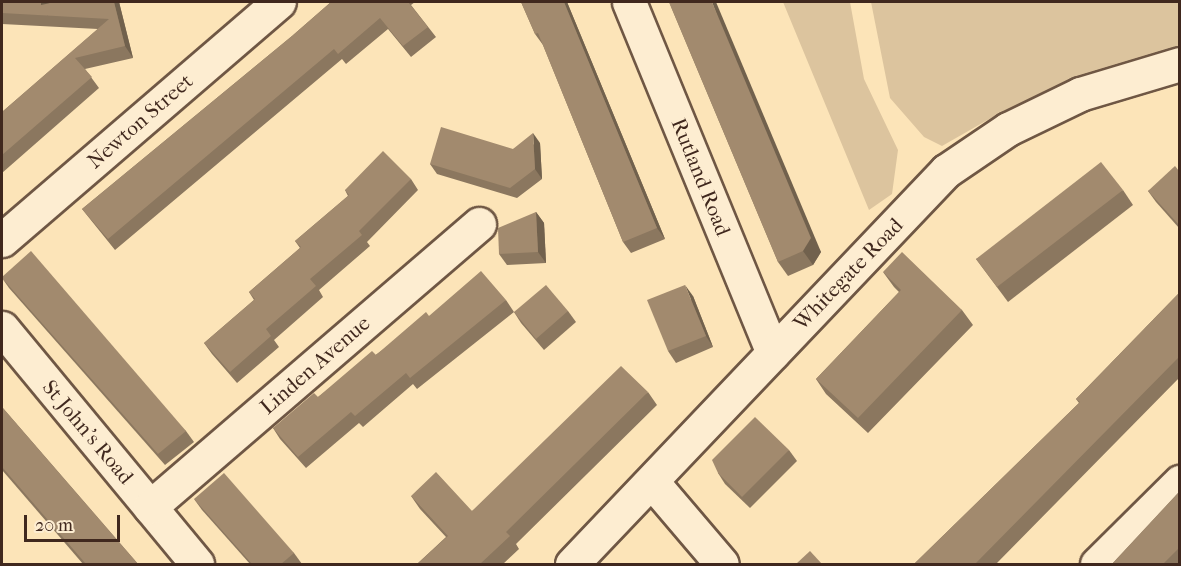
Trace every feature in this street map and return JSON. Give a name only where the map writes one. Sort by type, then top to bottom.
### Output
[{"type":"street","name":"Newton Street","points":[[2,240],[279,2]]},
{"type":"street","name":"Rutland Road","points":[[629,2],[773,352]]},
{"type":"street","name":"Whitegate Road","points":[[572,564],[653,483],[773,352],[946,171],[1008,129],[1080,94],[1179,64]]},
{"type":"street","name":"Linden Avenue","points":[[150,507],[479,224]]},
{"type":"street","name":"St John's Road","points":[[2,328],[197,564]]},
{"type":"street","points":[[1097,564],[1179,482]]},
{"type":"street","points":[[653,483],[722,564]]},
{"type":"shaded area","points":[[783,2],[850,2],[864,79],[898,150],[892,194],[869,210]]},
{"type":"shaded area","points":[[871,2],[1179,2],[1179,51],[1069,83],[991,118],[942,146],[924,137],[890,98]]},
{"type":"building","points":[[2,2],[41,2],[41,5],[55,2],[114,2],[125,46],[75,58],[92,77],[2,155],[2,112],[109,19],[2,13]]},
{"type":"building","points":[[331,2],[408,2],[428,27],[403,46],[380,18],[338,54],[334,49],[108,239],[82,209]]},
{"type":"building","points":[[521,2],[564,2],[657,228],[623,242],[538,33],[535,34]]},
{"type":"building","points":[[669,2],[712,2],[811,238],[803,251],[778,262]]},
{"type":"building","points":[[441,127],[513,149],[533,133],[535,169],[510,188],[430,164]]},
{"type":"building","points":[[383,151],[411,179],[359,231],[362,235],[310,279],[316,286],[266,329],[271,336],[230,372],[204,343],[255,299],[249,292],[301,247],[295,241],[349,195],[345,190]]},
{"type":"building","points":[[1101,162],[1123,190],[997,287],[976,259]]},
{"type":"building","points":[[1175,166],[1179,171],[1179,225],[1148,191]]},
{"type":"building","points":[[536,212],[538,252],[499,254],[498,228]]},
{"type":"building","points":[[31,251],[186,431],[158,454],[2,278]]},
{"type":"building","points":[[902,252],[962,310],[858,418],[816,379],[901,290],[883,272]]},
{"type":"building","points":[[481,271],[506,300],[410,378],[406,373],[355,416],[351,412],[298,457],[273,428],[314,393],[318,397],[372,351],[376,355],[426,312],[429,316]]},
{"type":"building","points":[[546,285],[568,311],[536,339],[514,312]]},
{"type":"building","points":[[685,285],[706,336],[668,351],[647,300]]},
{"type":"building","points":[[1179,293],[1179,357],[975,564],[914,564],[1080,402],[1076,399]]},
{"type":"building","points":[[621,366],[648,392],[506,532],[510,536],[480,564],[417,564],[448,536],[411,496],[436,472],[472,511]]},
{"type":"building","points":[[2,407],[138,564],[86,564],[2,467]]},
{"type":"building","points":[[755,417],[789,450],[742,497],[718,473],[712,460]]},
{"type":"building","points":[[224,473],[294,553],[281,564],[252,564],[194,499]]},
{"type":"building","points":[[1179,492],[1179,548],[1163,564],[1112,564]]},
{"type":"building","points":[[810,551],[822,564],[796,564]]}]
